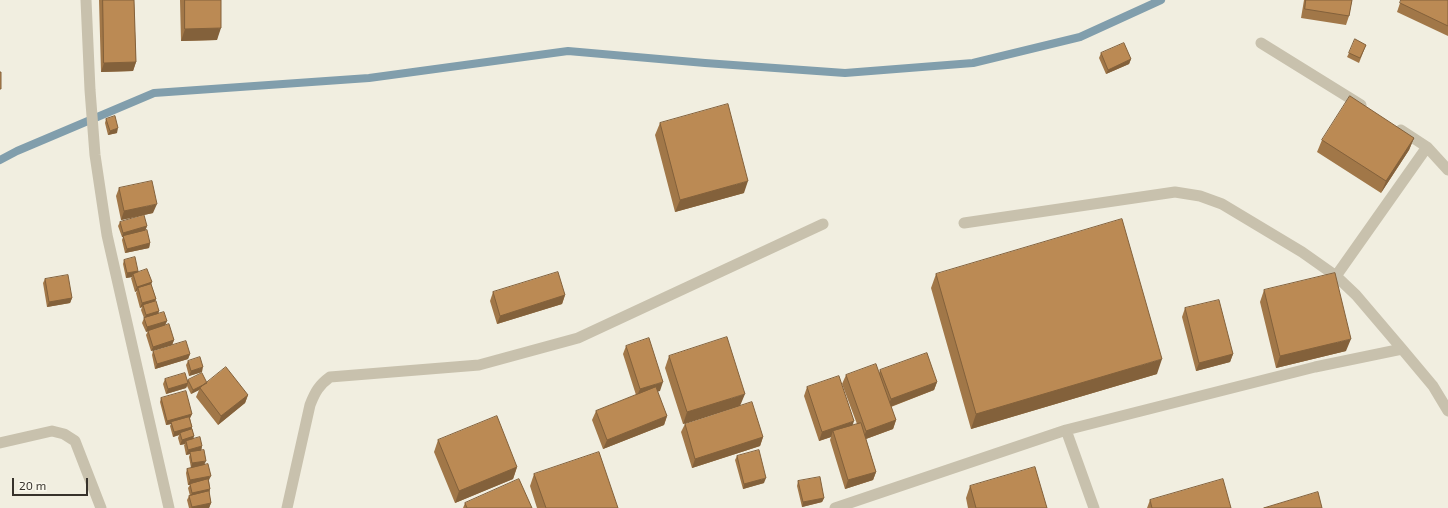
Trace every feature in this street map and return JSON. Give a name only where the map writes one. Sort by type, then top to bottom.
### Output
[{"type":"street","points":[[86,0],[90,90],[95,155],[107,235],[169,508]]},
{"type":"street","points":[[1261,43],[1368,109]]},
{"type":"street","points":[[1394,126],[1427,147],[1448,170]]},
{"type":"street","points":[[1336,276],[1427,147]]},
{"type":"street","points":[[964,223],[1175,192],[1200,196],[1222,204],[1302,252],[1336,276],[1356,295],[1433,386],[1448,411]]},
{"type":"street","points":[[287,508],[310,405],[314,393],[320,385],[330,377],[479,366],[578,338],[823,224]]},
{"type":"street","points":[[835,508],[1066,430],[1315,367],[1402,349]]},
{"type":"street","points":[[1066,430],[1094,508]]},
{"type":"street","points":[[0,443],[52,431],[64,434],[75,441],[101,508]]},
{"type":"building","points":[[103,0],[134,0],[136,62],[104,63]]},
{"type":"building","points":[[185,0],[221,0],[221,28],[185,29]]},
{"type":"building","points":[[1306,0],[1352,0],[1349,16],[1305,9]]},
{"type":"building","points":[[1401,0],[1448,0],[1448,26],[1400,3]]},
{"type":"building","points":[[1355,39],[1366,45],[1360,58],[1349,53]]},
{"type":"building","points":[[1124,43],[1131,59],[1108,70],[1101,53]]},
{"type":"building","points":[[1,72],[1,89],[0,89]]},
{"type":"building","points":[[1350,96],[1414,138],[1386,181],[1322,140]]},
{"type":"building","points":[[728,104],[748,181],[680,200],[660,123]]},
{"type":"building","points":[[115,116],[118,128],[110,131],[106,119]]},
{"type":"building","points":[[152,181],[157,204],[124,211],[119,188]]},
{"type":"building","points":[[144,215],[147,226],[123,233],[120,222]]},
{"type":"building","points":[[1122,219],[1162,359],[976,414],[936,274]]},
{"type":"building","points":[[147,230],[150,243],[127,249],[123,236]]},
{"type":"building","points":[[135,257],[138,271],[127,273],[124,260]]},
{"type":"building","points":[[147,269],[152,282],[137,287],[133,274]]},
{"type":"building","points":[[558,272],[565,295],[500,316],[493,292]]},
{"type":"building","points":[[1335,273],[1351,339],[1280,356],[1264,290]]},
{"type":"building","points":[[68,275],[72,298],[49,302],[45,279]]},
{"type":"building","points":[[151,284],[156,299],[142,303],[138,288]]},
{"type":"building","points":[[1219,300],[1233,354],[1199,363],[1185,308]]},
{"type":"building","points":[[156,301],[159,311],[146,315],[143,305]]},
{"type":"building","points":[[164,312],[167,321],[147,327],[144,318]]},
{"type":"building","points":[[169,324],[174,340],[153,347],[148,331]]},
{"type":"building","points":[[727,337],[745,394],[687,412],[669,356]]},
{"type":"building","points":[[649,338],[663,382],[640,389],[626,346]]},
{"type":"building","points":[[186,341],[190,354],[157,364],[153,351]]},
{"type":"building","points":[[927,353],[937,382],[891,399],[880,370]]},
{"type":"building","points":[[200,357],[203,367],[191,371],[188,361]]},
{"type":"building","points":[[876,364],[896,420],[866,431],[846,375]]},
{"type":"building","points":[[226,367],[248,395],[221,416],[200,388]]},
{"type":"building","points":[[185,373],[188,383],[168,389],[165,379]]},
{"type":"building","points":[[202,373],[207,383],[193,390],[188,380]]},
{"type":"building","points":[[839,376],[854,421],[822,432],[807,387]]},
{"type":"building","points":[[656,387],[667,416],[607,440],[596,411]]},
{"type":"building","points":[[186,391],[192,414],[167,421],[161,398]]},
{"type":"building","points":[[752,402],[763,437],[695,459],[685,424]]},
{"type":"building","points":[[497,416],[517,467],[459,491],[438,440]]},
{"type":"building","points":[[189,417],[192,427],[174,432],[171,422]]},
{"type":"building","points":[[861,423],[876,472],[848,480],[833,431]]},
{"type":"building","points":[[192,429],[194,436],[182,440],[180,433]]},
{"type":"building","points":[[200,437],[202,446],[188,450],[186,441]]},
{"type":"building","points":[[204,450],[206,461],[192,463],[190,452]]},
{"type":"building","points":[[759,450],[766,478],[744,484],[737,456]]},
{"type":"building","points":[[599,452],[618,508],[546,508],[534,474]]},
{"type":"building","points":[[208,464],[211,476],[190,480],[187,469]]},
{"type":"building","points":[[1035,467],[1047,508],[976,508],[970,486]]},
{"type":"building","points":[[820,477],[824,498],[803,502],[798,481]]},
{"type":"building","points":[[208,479],[210,489],[192,493],[190,484]]},
{"type":"building","points":[[519,479],[532,508],[467,508],[465,503]]},
{"type":"building","points":[[1223,479],[1231,508],[1152,508],[1150,500]]},
{"type":"building","points":[[209,491],[211,503],[192,507],[189,496]]},
{"type":"building","points":[[1318,492],[1322,508],[1264,508]]},
{"type":"waterway","points":[[0,160],[17,151],[154,93],[369,78],[568,51],[845,73],[973,63],[1080,37],[1161,0]]}]
